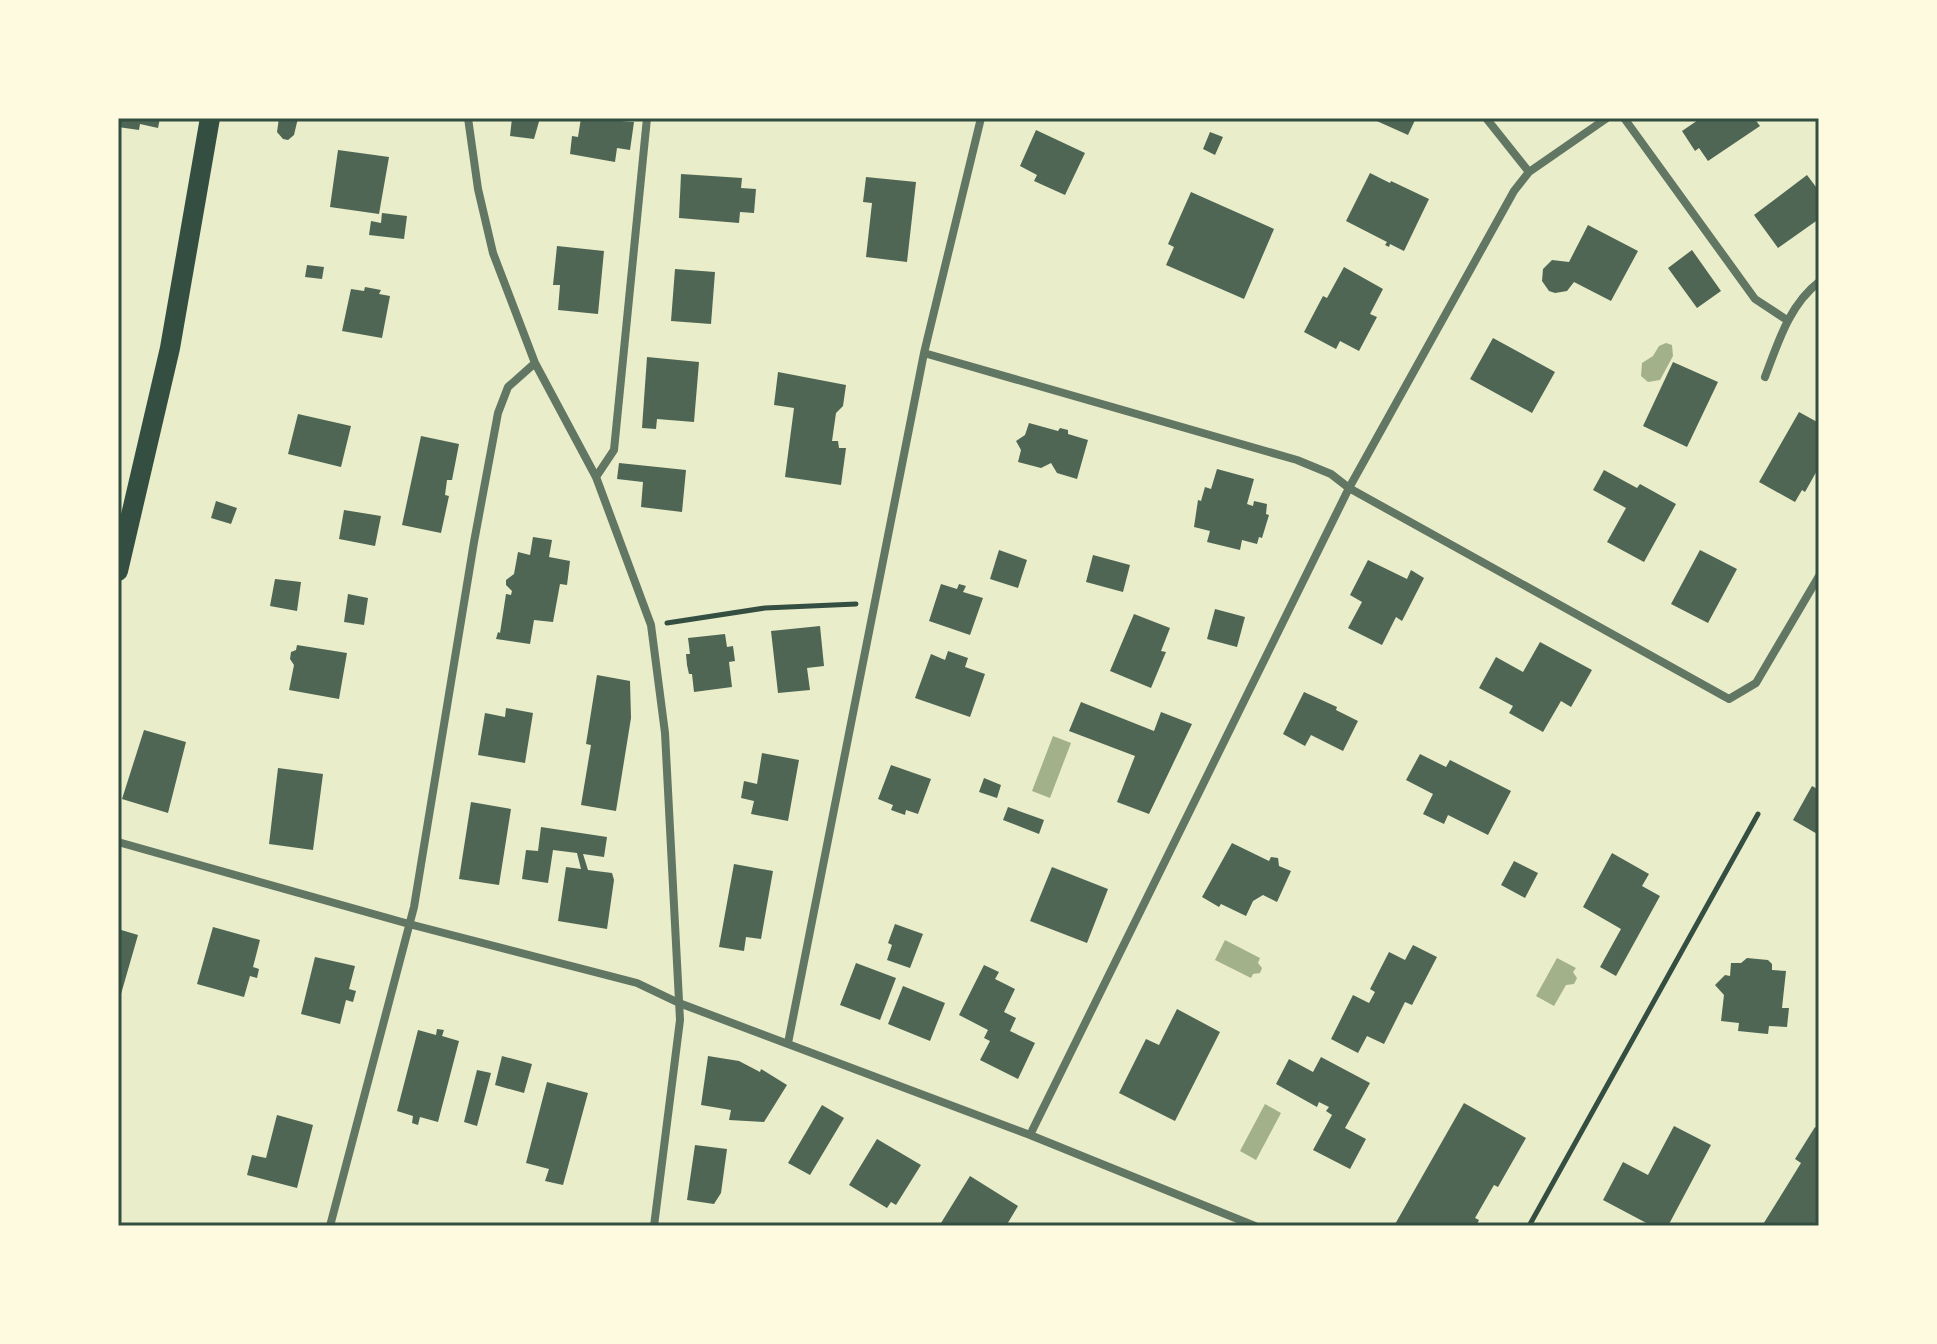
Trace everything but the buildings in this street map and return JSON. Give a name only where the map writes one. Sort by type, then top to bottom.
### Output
[{"type":"main road","points":[[118,571],[170,348],[210,118]]},
{"type":"street","points":[[468,118],[478,189],[493,253],[535,363],[596,477],[651,625],[665,733],[680,1020],[654,1226]]},
{"type":"street","points":[[596,477],[614,450],[647,118]]},
{"type":"street","points":[[788,1043],[924,353],[981,118]]},
{"type":"street","points":[[1486,118],[1529,172]]},
{"type":"street","points":[[1030,1135],[1349,488],[1514,191],[1529,172],[1607,118]]},
{"type":"street","points":[[1624,118],[1755,299],[1787,320]]},
{"type":"street","points":[[1765,377],[1787,320],[1819,282]]},
{"type":"street","points":[[924,353],[1297,460],[1331,474],[1349,488],[1729,699],[1756,683],[1819,576]]},
{"type":"street","points":[[330,1226],[409,924],[498,413],[508,387],[535,363]]},
{"type":"street","points":[[118,842],[409,924],[637,983],[679,1003],[1030,1135],[1255,1226]]},
{"type":"path","points":[[651,625],[765,608],[876,604]]},
{"type":"path","points":[[1529,1226],[1758,814]]},
{"type":"shaded area","points":[[1666,343],[1672,345],[1673,356],[1660,380],[1648,382],[1641,376],[1642,363]]},
{"type":"shaded area","points":[[1053,736],[1071,743],[1050,798],[1032,791]]},
{"type":"shaded area","points":[[1225,940],[1260,958],[1260,973],[1253,974],[1251,978],[1215,960]]},
{"type":"shaded area","points":[[1557,958],[1576,968],[1573,972],[1577,978],[1574,984],[1566,985],[1554,1006],[1536,996]]},
{"type":"shaded area","points":[[1265,1104],[1281,1113],[1256,1160],[1240,1151]]}]
